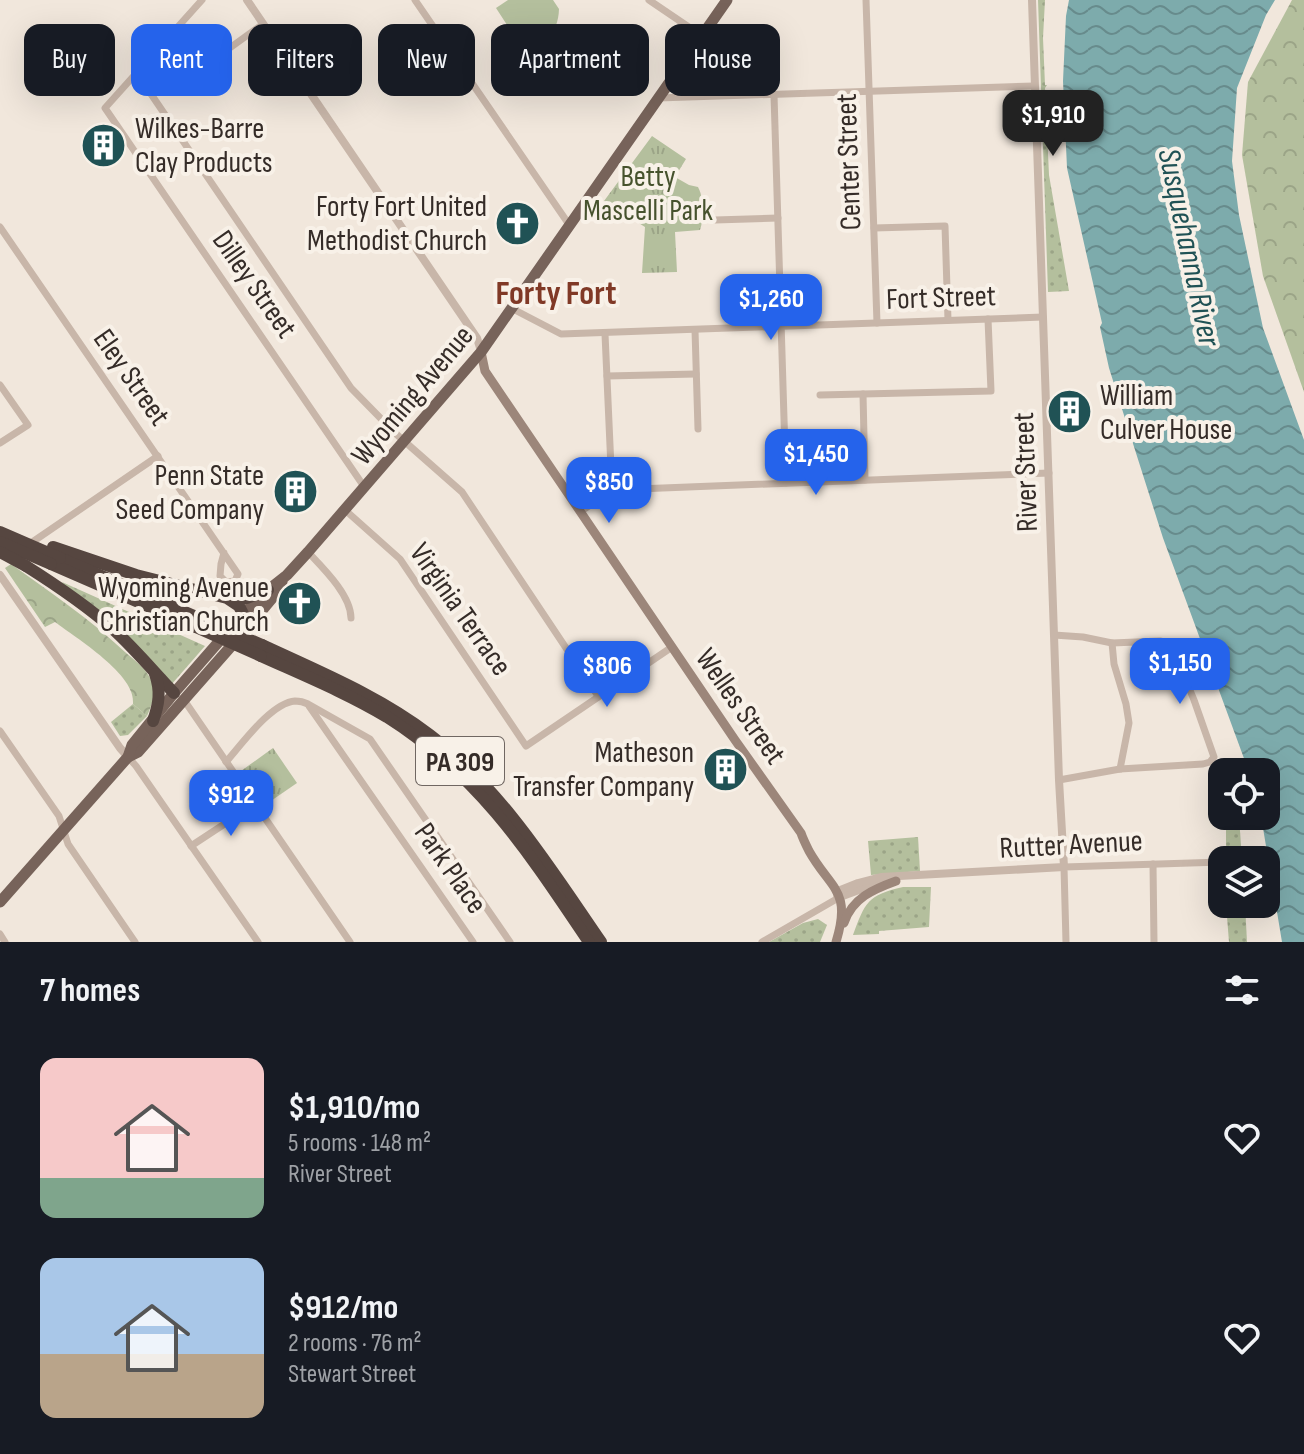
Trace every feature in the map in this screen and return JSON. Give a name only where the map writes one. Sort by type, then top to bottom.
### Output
[{"type":"highway","name":"PA 309","points":[[0,529],[198,623],[374,698],[430,735],[507,809],[601,942]]},
{"type":"highway","name":"PA 309","points":[[0,542],[55,557]]},
{"type":"highway","points":[[0,552],[58,587],[104,621],[179,697]]},
{"type":"highway","points":[[55,557],[227,598],[247,598],[268,590]]},
{"type":"highway","points":[[227,598],[236,603],[243,614]]},
{"type":"highway","name":"PA 309","points":[[261,650],[386,717],[421,741],[462,776],[515,835],[589,942]]},
{"type":"highway","points":[[153,671],[159,699],[153,721]]},
{"type":"main road","name":"Wyoming Avenue","points":[[710,24],[727,0]]},
{"type":"main road","name":"Wyoming Avenue","points":[[0,902],[128,757],[138,752],[243,614],[308,552],[481,352],[665,88]]},
{"type":"main road","name":"Welles Street","points":[[481,352],[485,371],[801,833],[837,893]]},
{"type":"main road","name":"Wyoming Avenue","points":[[128,757],[132,745],[248,627],[287,575]]},
{"type":"main road","points":[[243,614],[248,627]]},
{"type":"main road","points":[[834,942],[846,915],[857,901],[874,889],[896,881]]},
{"type":"main road","points":[[834,942],[842,915],[837,893]]},
{"type":"street","points":[[180,24],[202,0]]},
{"type":"street","points":[[247,0],[263,24]]},
{"type":"street","points":[[415,0],[570,226]]},
{"type":"street","points":[[649,0],[684,24]]},
{"type":"street","name":"Center Street","points":[[866,0],[877,323]]},
{"type":"street","name":"River Street","points":[[1032,0],[1066,942]]},
{"type":"street","name":"Dilley Street","points":[[131,78],[105,108],[365,488]]},
{"type":"street","points":[[780,95],[1034,86]]},
{"type":"street","points":[[152,96],[351,388],[462,492],[598,696],[672,647]]},
{"type":"street","points":[[312,96],[477,338],[481,352]]},
{"type":"street","points":[[658,98],[735,96]]},
{"type":"street","points":[[774,96],[786,483]]},
{"type":"street","points":[[715,220],[778,218]]},
{"type":"street","points":[[874,228],[945,226],[948,320]]},
{"type":"street","name":"Eley Street","points":[[0,227],[224,553]]},
{"type":"street","name":"Fort Street","points":[[511,308],[561,334],[1043,317]]},
{"type":"street","points":[[820,395],[991,391],[988,319]]},
{"type":"street","points":[[695,330],[698,429]]},
{"type":"street","points":[[605,334],[612,490]]},
{"type":"street","points":[[607,376],[696,374]]},
{"type":"street","points":[[0,385],[28,425],[0,443]]},
{"type":"street","points":[[863,394],[865,480]]},
{"type":"street","points":[[0,564],[158,456]]},
{"type":"street","points":[[580,512],[612,490],[1049,473]]},
{"type":"street","name":"Virginia Terrace","points":[[345,510],[400,559],[526,746],[598,696]]},
{"type":"street","points":[[308,552],[347,601],[351,618]]},
{"type":"street","points":[[0,575],[258,942]]},
{"type":"street","points":[[1054,635],[1112,643],[1160,641],[1171,644],[1214,757],[1203,764],[1120,769],[1059,780]]},
{"type":"street","points":[[1112,643],[1114,664],[1129,723],[1120,769]]},
{"type":"street","points":[[179,697],[350,942]]},
{"type":"street","points":[[226,762],[272,712],[298,700],[370,739],[510,942]]},
{"type":"street","name":"Park Place","points":[[308,704],[473,942]]},
{"type":"street","points":[[330,735],[343,723]]},
{"type":"street","points":[[0,731],[59,816],[69,846],[135,942]]},
{"type":"street","points":[[191,846],[255,804]]},
{"type":"street","name":"Rutter Avenue","points":[[762,942],[837,893],[881,877],[1208,862]]},
{"type":"street","points":[[1153,864],[1154,942]]},
{"type":"street","name":"Rutter Avenue","points":[[837,893],[922,876]]},
{"type":"street","points":[[0,934],[5,942]]},
{"type":"green space","points":[[508,0],[553,0],[559,9],[556,24],[506,24],[496,8]]},
{"type":"green space","points":[[1038,0],[1045,0],[1043,38],[1049,175],[1069,291],[1048,292]]},
{"type":"green space","points":[[1292,0],[1304,0],[1304,392],[1263,276],[1242,155],[1248,82]]},
{"type":"green space","name":"Betty Mascelli Park","points":[[652,136],[686,159],[675,177],[698,187],[701,197],[703,214],[700,230],[675,232],[677,272],[642,273],[645,227],[604,201]]},
{"type":"green space","points":[[11,564],[84,617],[143,668],[154,689],[147,716],[133,704],[132,693],[125,681],[103,658],[55,622],[45,627],[5,568]]},
{"type":"green space","points":[[62,582],[205,646],[171,685]]},
{"type":"green space","points":[[133,704],[147,716],[128,735],[120,736],[111,722]]},
{"type":"green space","points":[[273,748],[297,783],[265,805],[241,771]]},
{"type":"green space","points":[[1226,830],[1240,830],[1241,846],[1226,846]]},
{"type":"green space","points":[[918,837],[920,871],[871,875],[868,841]]},
{"type":"green space","points":[[903,887],[931,887],[929,927],[853,935],[869,902],[882,893]]},
{"type":"green space","points":[[1227,918],[1246,918],[1247,942],[1229,942]]},
{"type":"green space","points":[[818,919],[827,925],[820,942],[769,942],[803,923]]},
{"type":"water","name":"Susquehanna River","points":[[1069,0],[1275,0],[1237,88],[1232,161],[1239,215],[1263,328],[1304,440],[1304,942],[1282,942],[1278,918],[1280,846],[1266,846],[1263,830],[1280,830],[1280,758],[1244,758],[1163,538],[1109,368],[1067,168],[1063,81]]},
{"type":"place","name":"Wilkes-Barre Clay Products","points":[[104,145]]},
{"type":"place","name":"Forty Fort United Methodist Church","points":[[518,223]]},
{"type":"place","name":"William Culver House","points":[[1069,412]]},
{"type":"place","name":"Penn State Seed Company","points":[[295,492]]},
{"type":"place","name":"Wyoming Avenue Christian Church","points":[[300,604]]},
{"type":"place","name":"Matheson Transfer Company","points":[[725,769]]},
{"type":"district","name":"Forty Fort","points":[[556,292]]}]
